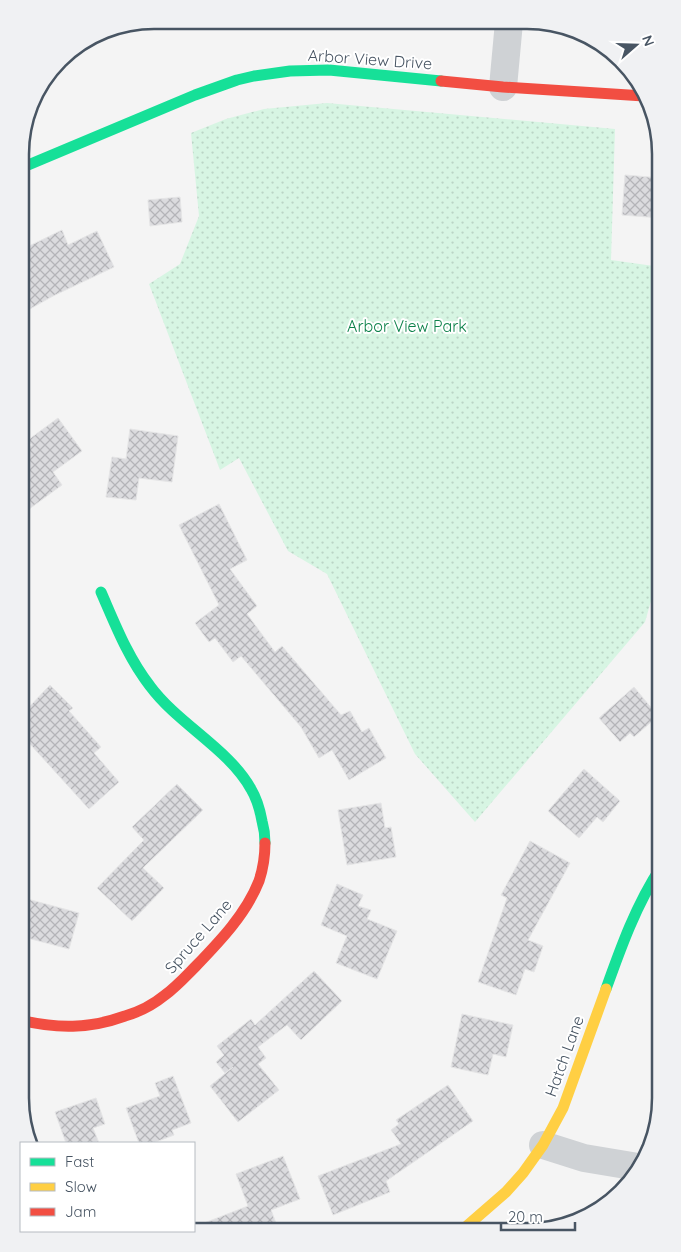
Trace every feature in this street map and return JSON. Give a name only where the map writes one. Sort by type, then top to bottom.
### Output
[{"type":"street","points":[[503,87],[508,29]]},
{"type":"street","name":"Arbor View Drive","points":[[29,165],[228,83],[254,76],[290,71],[329,70],[359,72],[503,87],[638,96]]},
{"type":"street","name":"Spruce Lane","points":[[29,1022],[53,1026],[86,1026],[119,1019],[147,1007],[175,988],[241,915],[259,882],[264,857],[265,834],[254,794],[246,781],[231,764],[159,699],[146,682],[122,638],[101,592]]},
{"type":"street","name":"Hatch Lane","points":[[470,1223],[506,1192],[523,1172],[543,1145],[563,1108],[628,928],[652,882]]},
{"type":"street","points":[[543,1145],[584,1158],[632,1166]]},
{"type":"green space","name":"Arbor View Park","points":[[327,103],[615,129],[611,260],[652,266],[652,598],[645,622],[475,822],[415,754],[327,574],[288,551],[239,458],[220,470],[149,284],[180,264],[199,216],[191,133],[226,119],[264,109]]},
{"type":"building","points":[[625,175],[652,177],[652,217],[622,215]]},
{"type":"building","points":[[180,197],[182,222],[150,226],[148,200]]},
{"type":"building","points":[[62,230],[68,245],[97,231],[114,267],[29,310],[29,246]]},
{"type":"building","points":[[58,418],[82,451],[53,472],[62,485],[29,509],[29,447],[32,445],[29,439]]},
{"type":"building","points":[[130,429],[178,436],[172,482],[139,478],[136,500],[106,497],[112,457],[126,459]]},
{"type":"building","points":[[219,504],[247,560],[230,569],[257,606],[247,614],[275,652],[282,646],[341,715],[350,711],[362,732],[369,728],[386,758],[349,780],[332,750],[319,758],[301,727],[241,656],[233,662],[215,638],[209,642],[195,623],[219,605],[179,525]]},
{"type":"building","points":[[50,685],[73,708],[69,711],[101,747],[94,753],[119,782],[89,809],[29,743],[30,706]]},
{"type":"building","points":[[634,687],[652,709],[652,721],[634,737],[630,733],[620,742],[599,718]]},
{"type":"building","points":[[584,769],[620,801],[603,822],[597,817],[579,838],[548,811]]},
{"type":"building","points":[[177,784],[203,810],[143,868],[164,888],[132,921],[97,888],[144,840],[132,827]]},
{"type":"building","points":[[381,803],[385,828],[391,827],[396,857],[347,865],[338,810]]},
{"type":"building","points":[[530,841],[570,863],[528,940],[543,946],[534,972],[525,969],[516,995],[478,982],[507,898],[501,895]]},
{"type":"building","points":[[337,884],[363,895],[358,906],[371,910],[367,919],[397,931],[377,979],[336,963],[347,936],[321,925]]},
{"type":"building","points":[[29,899],[79,913],[69,949],[29,938]]},
{"type":"building","points":[[314,971],[342,1001],[301,1040],[287,1025],[258,1047],[266,1058],[258,1064],[279,1090],[238,1122],[210,1086],[233,1067],[225,1073],[216,1062],[224,1055],[217,1046],[251,1019],[255,1025]]},
{"type":"building","points":[[462,1014],[513,1025],[506,1057],[493,1054],[488,1075],[451,1067]]},
{"type":"building","points":[[173,1076],[191,1123],[172,1130],[174,1135],[156,1142],[139,1142],[126,1108],[160,1096],[155,1083]]},
{"type":"building","points":[[448,1085],[473,1121],[386,1181],[390,1192],[333,1215],[318,1176],[401,1144],[391,1130],[399,1124],[396,1120]]},
{"type":"building","points":[[96,1098],[105,1124],[93,1128],[99,1142],[66,1142],[55,1112]]},
{"type":"building","points":[[283,1156],[300,1199],[271,1210],[276,1223],[204,1223],[248,1206],[236,1174]]},
{"type":"traffic: fast","points":[[29,165],[195,95],[254,76],[290,71],[329,70],[441,81]]},
{"type":"traffic: fast","points":[[101,592],[129,652],[150,686],[161,700],[230,761],[251,789],[259,809],[265,843]]},
{"type":"traffic: fast","points":[[606,989],[623,942],[652,881]]},
{"type":"traffic: slow","points":[[470,1223],[506,1192],[523,1173],[543,1145],[563,1108],[606,989]]},
{"type":"traffic: jam","points":[[441,81],[638,96]]},
{"type":"traffic: jam","points":[[29,1022],[60,1026],[99,1023],[136,1012],[161,998],[196,966],[240,916],[259,881],[264,862],[265,843]]}]
